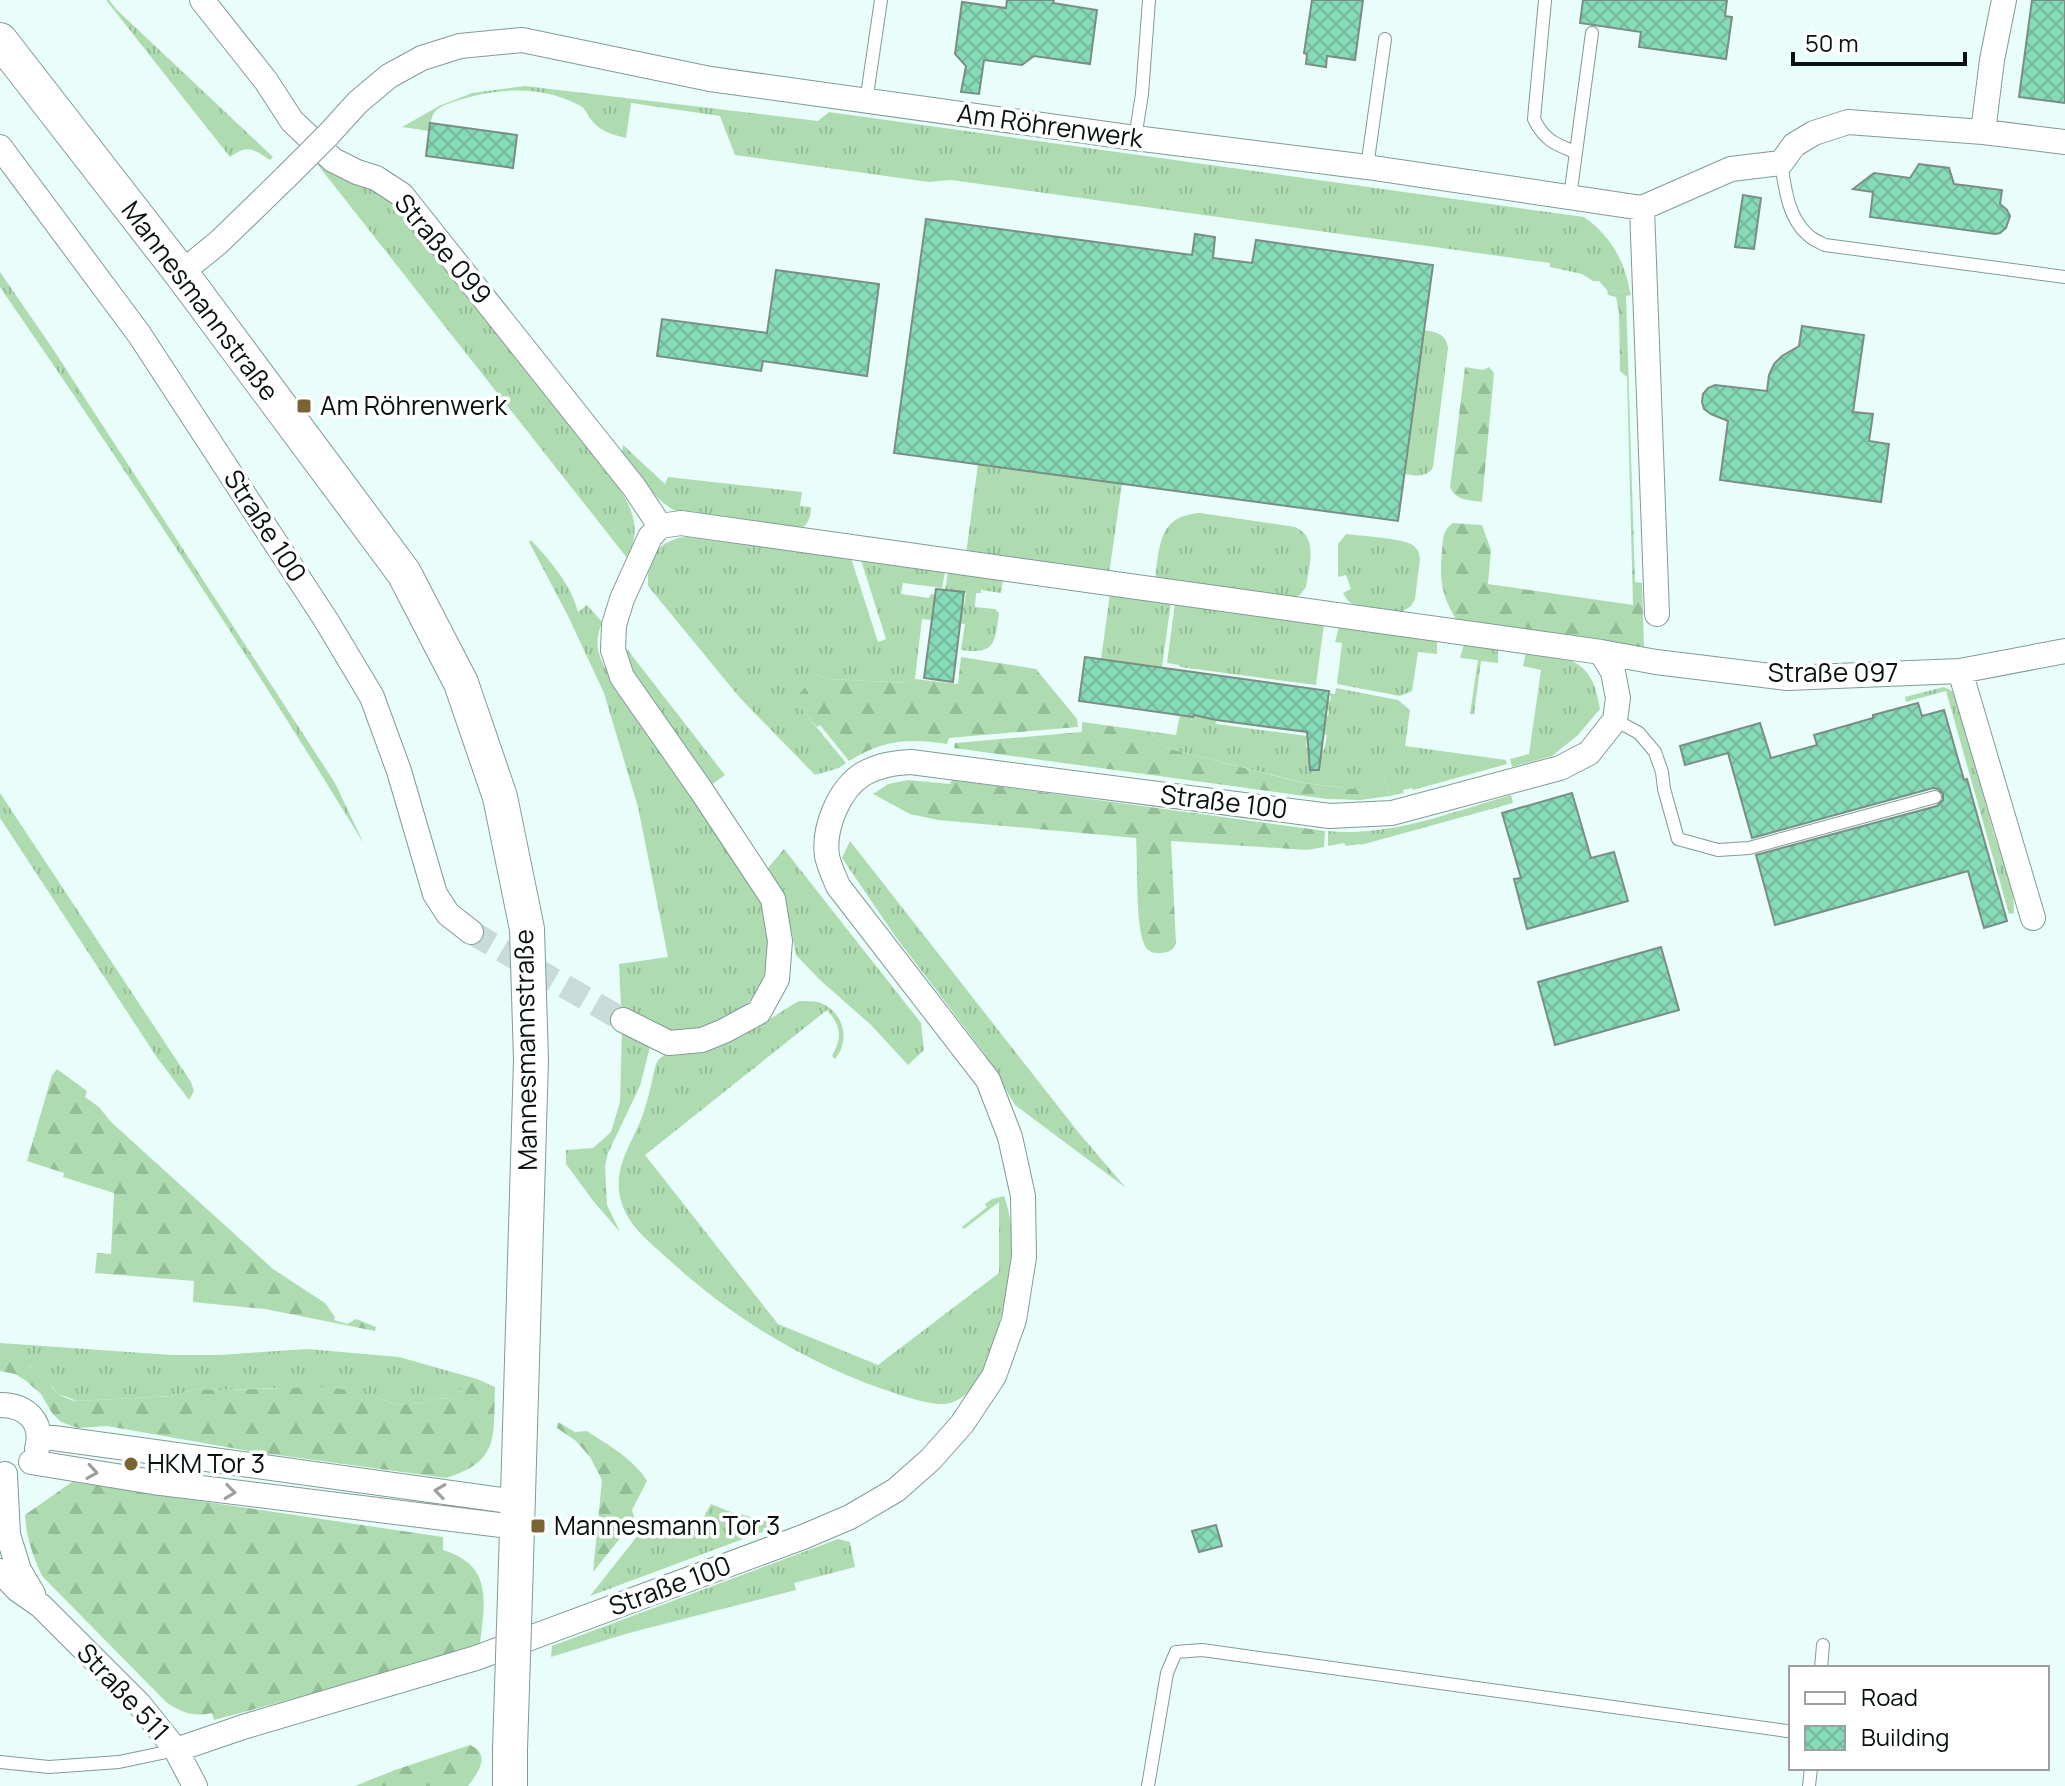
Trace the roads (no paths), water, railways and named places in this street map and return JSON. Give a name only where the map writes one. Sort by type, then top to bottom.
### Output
[{"type":"main road","name":"Mannesmannstraße","points":[[0,40],[181,273],[404,573],[461,683],[500,797],[527,929],[531,1060],[510,1786]]},
{"type":"street","name":"Straße 099","points":[[202,0],[266,81],[292,121],[333,160],[376,178],[402,195],[634,487],[660,526]]},
{"type":"street","points":[[1983,132],[1992,60],[2004,0]]},
{"type":"street","name":"Am Röhrenwerk","points":[[181,273],[219,242],[358,102],[389,76],[422,58],[460,46],[522,40],[710,79],[1367,167],[1642,208]]},
{"type":"street","points":[[1657,614],[1642,208],[1731,169],[1781,163],[1794,145],[1814,133],[1848,122],[1983,132],[2065,142]]},
{"type":"street","name":"Straße 100","points":[[0,147],[139,334],[326,620],[372,697],[399,771],[435,894],[448,914],[471,932]]},
{"type":"street","points":[[623,1020],[669,1043],[702,1040],[724,1031],[759,1012],[777,979],[780,941],[773,899],[622,677],[613,650],[614,625],[622,599],[650,537],[660,526],[681,523],[1601,652],[1613,672],[1618,698],[1615,720]]},
{"type":"street","name":"Straße 097","points":[[1601,652],[1787,678],[1960,671],[2065,651]]},
{"type":"street","points":[[1960,671],[2033,918]]},
{"type":"street","name":"Straße 100","points":[[176,1750],[476,1658],[803,1537],[850,1517],[896,1490],[931,1459],[962,1424],[994,1376],[1014,1320],[1024,1257],[1023,1196],[1010,1137],[988,1080],[838,886],[827,856],[827,828],[840,799],[861,775],[889,763],[911,762],[1330,816],[1392,813],[1560,768],[1589,753],[1615,720]]},
{"type":"street","points":[[0,1405],[23,1410],[37,1426],[39,1446],[31,1462],[23,1469],[2,1473],[8,1535],[19,1570],[41,1606]]},
{"type":"street","points":[[39,1436],[516,1514]]},
{"type":"street","points":[[31,1462],[153,1482],[516,1514]]},
{"type":"street","points":[[0,1571],[18,1590],[41,1606]]},
{"type":"street","name":"Straße 511","points":[[41,1606],[140,1705],[176,1750],[195,1786]]},
{"type":"lane","points":[[866,102],[881,0]]},
{"type":"lane","points":[[1135,138],[1142,94],[1149,0]]},
{"type":"lane","points":[[1545,0],[1534,119],[1540,132],[1553,143],[1575,152]]},
{"type":"lane","points":[[1570,197],[1592,33]]},
{"type":"lane","points":[[1367,167],[1385,39]]},
{"type":"lane","points":[[1781,163],[1793,217],[1808,235],[1825,245],[2065,277]]},
{"type":"lane","points":[[1615,720],[1639,733],[1655,752],[1678,839],[1718,850],[1749,848],[1935,797]]},
{"type":"lane","points":[[1821,1666],[1823,1645]]},
{"type":"lane","points":[[1148,1786],[1167,1673],[1176,1652],[1202,1650],[1787,1731]]},
{"type":"lane","name":"Straße 100","points":[[0,1762],[49,1767],[119,1762],[176,1750]]},
{"type":"tunnel","points":[[471,932],[623,1020]]},
{"type":"place","name":"Am Röhrenwerk","points":[[304,406]]},
{"type":"place","name":"HKM Tor 3","points":[[131,1464]]},
{"type":"place","name":"Mannesmann Tor 3","points":[[538,1526]]}]
